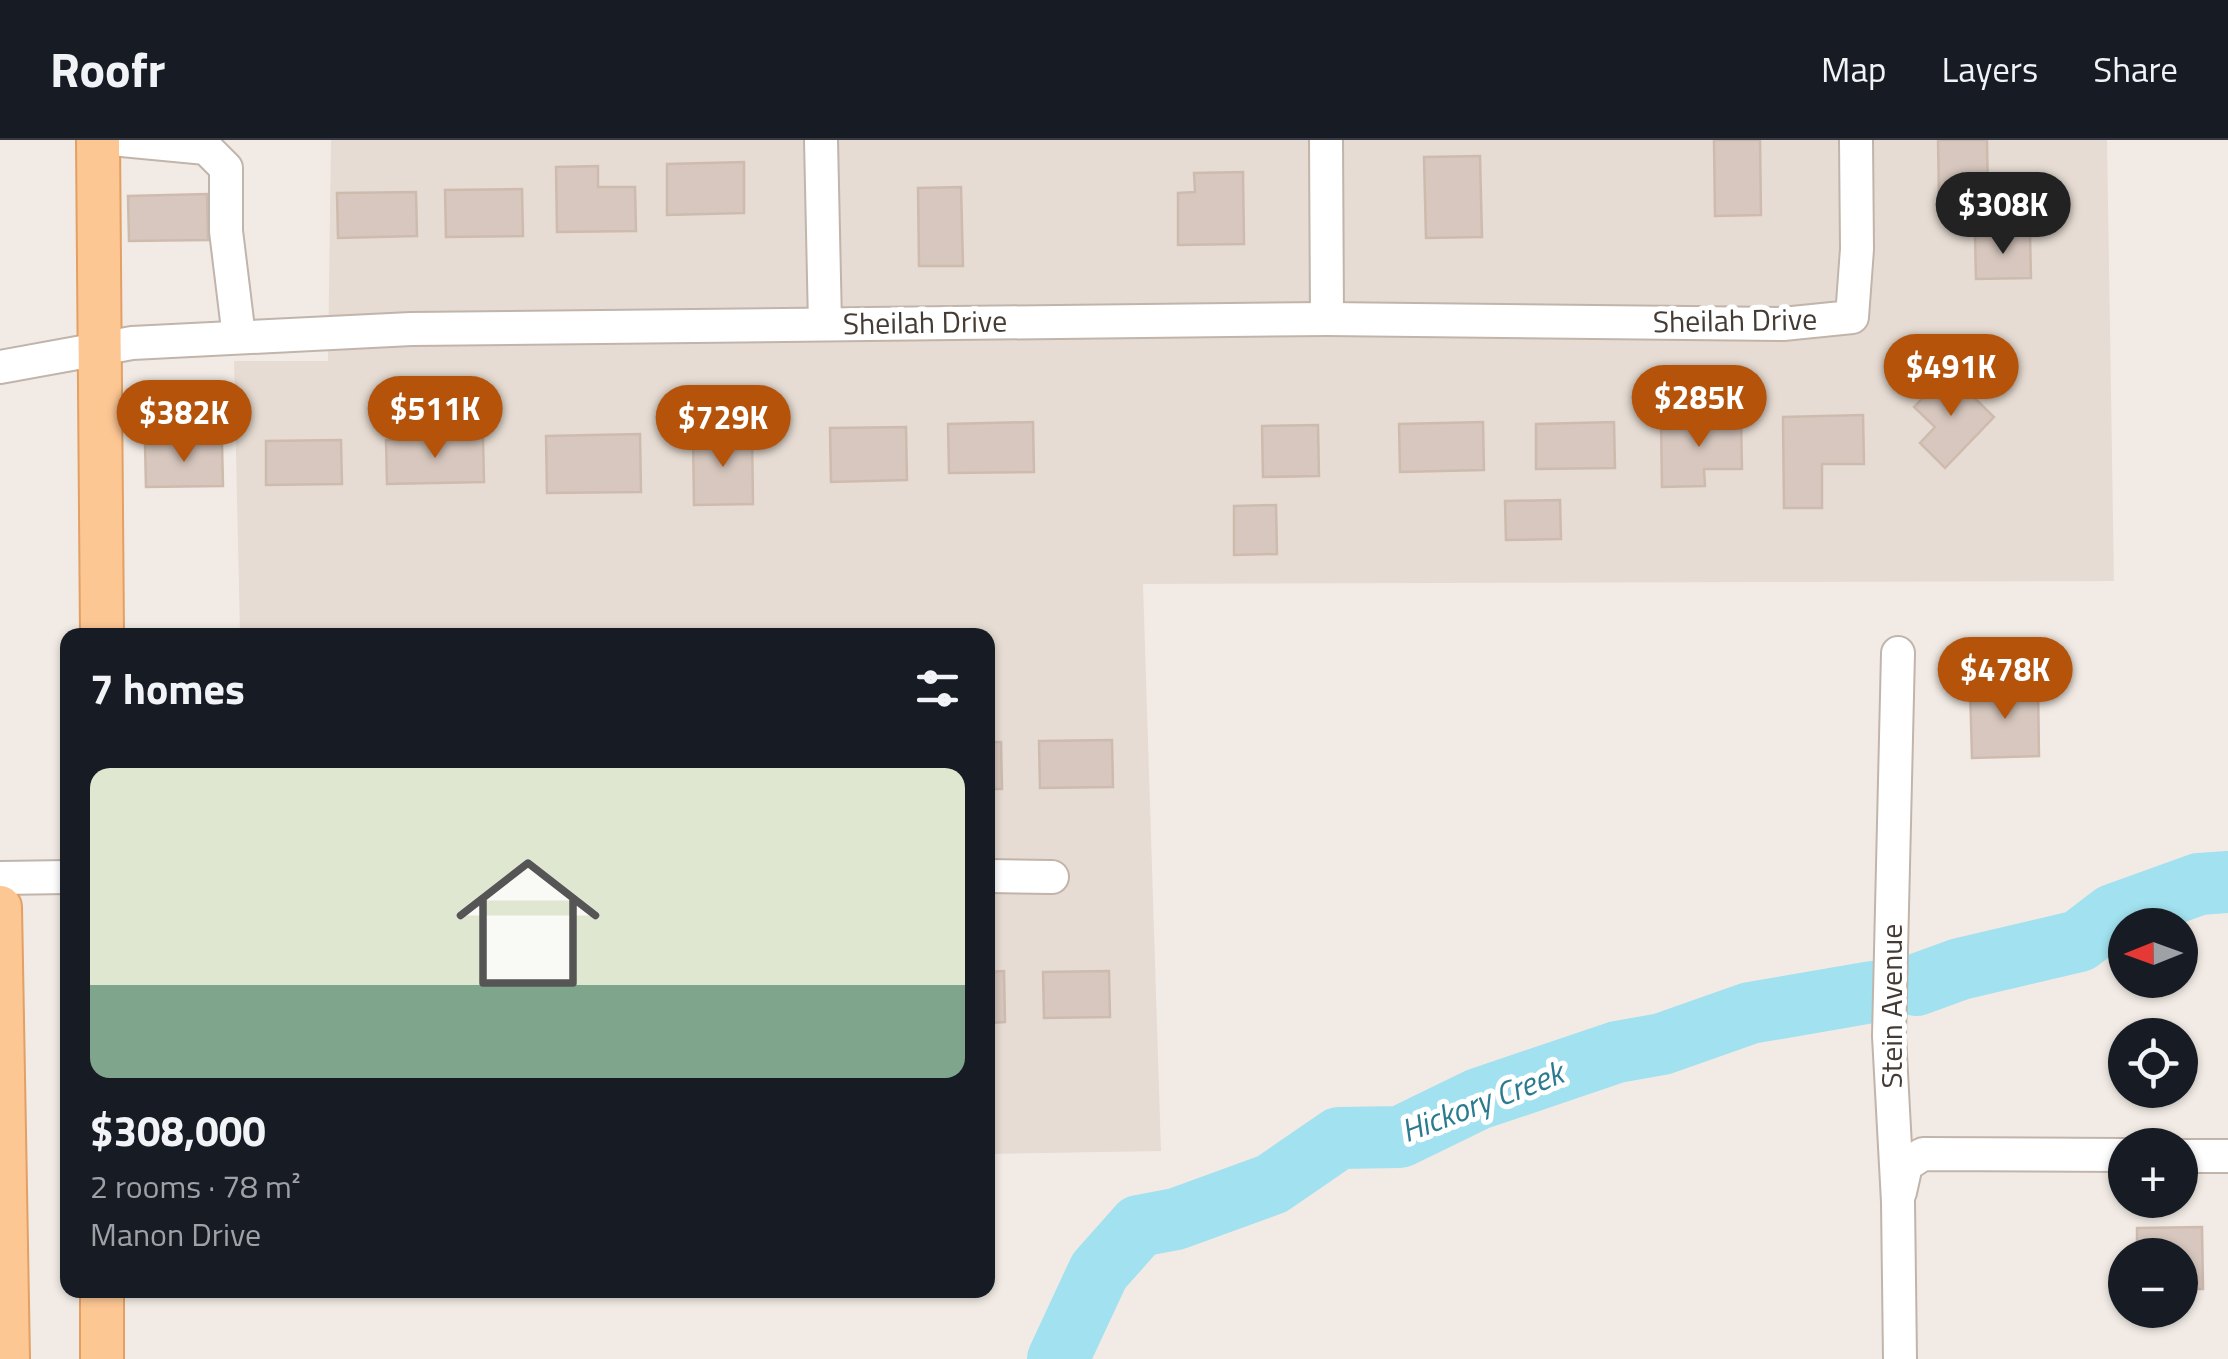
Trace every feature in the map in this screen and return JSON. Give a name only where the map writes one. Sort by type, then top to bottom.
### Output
[{"type":"main road","points":[[98,140],[102,628]]},
{"type":"main road","points":[[0,907],[8,1359]]},
{"type":"main road","points":[[102,1298],[102,1359]]},
{"type":"street","points":[[122,140],[206,148],[226,168],[226,231],[239,338]]},
{"type":"street","points":[[821,140],[824,324]]},
{"type":"street","points":[[1326,140],[1327,319]]},
{"type":"street","name":"Sheilah Drive","points":[[0,368],[132,343],[411,328],[1327,319],[1783,324],[1852,316],[1858,250],[1856,140]]},
{"type":"street","name":"Stein Avenue","points":[[1898,653],[1889,1036],[1898,1202],[1900,1359]]},
{"type":"street","points":[[995,876],[1052,877]]},
{"type":"street","points":[[0,878],[60,877]]},
{"type":"street","points":[[1898,1202],[1906,1166],[1923,1154],[2108,1156]]},
{"type":"street","points":[[2198,1156],[2228,1156]]},
{"type":"shaded area","points":[[331,140],[2107,140],[2114,581],[1143,584],[1161,1151],[995,1154],[995,628],[240,628],[234,361],[328,361]]},
{"type":"building","points":[[1714,140],[1760,140],[1761,215],[1715,216]]},
{"type":"building","points":[[1938,140],[1987,140],[1988,200],[1939,200]]},
{"type":"building","points":[[1480,156],[1482,237],[1426,238],[1424,157]]},
{"type":"building","points":[[744,162],[744,213],[667,215],[667,164]]},
{"type":"building","points":[[598,166],[598,187],[635,187],[636,231],[557,232],[556,167]]},
{"type":"building","points":[[1243,172],[1244,244],[1178,245],[1178,193],[1195,192],[1194,173]]},
{"type":"building","points":[[961,187],[963,266],[919,266],[918,188]]},
{"type":"building","points":[[522,189],[523,236],[446,237],[445,190]]},
{"type":"building","points":[[416,192],[417,236],[338,238],[337,193]]},
{"type":"building","points":[[207,194],[208,240],[129,241],[128,196]]},
{"type":"building","points":[[2030,235],[2031,278],[1976,279],[1975,236]]},
{"type":"building","points":[[1948,372],[1994,417],[1945,468],[1920,443],[1935,427],[1914,407]]},
{"type":"building","points":[[1863,415],[1864,464],[1822,464],[1822,508],[1784,508],[1783,417]]},
{"type":"building","points":[[1741,419],[1742,469],[1704,469],[1705,486],[1662,487],[1661,420]]},
{"type":"building","points":[[1033,422],[1034,472],[949,473],[948,424]]},
{"type":"building","points":[[1483,422],[1484,470],[1400,472],[1399,424]]},
{"type":"building","points":[[1614,422],[1615,468],[1536,469],[1536,424]]},
{"type":"building","points":[[1318,425],[1319,476],[1263,477],[1262,426]]},
{"type":"building","points":[[906,427],[907,480],[831,482],[830,428]]},
{"type":"building","points":[[640,434],[641,492],[547,493],[546,436]]},
{"type":"building","points":[[752,435],[753,504],[694,505],[693,436]]},
{"type":"building","points":[[483,438],[484,482],[387,484],[386,440]]},
{"type":"building","points":[[341,440],[342,484],[266,485],[266,441]]},
{"type":"building","points":[[222,443],[223,486],[146,487],[145,444]]},
{"type":"building","points":[[1560,500],[1561,539],[1506,540],[1505,501]]},
{"type":"building","points":[[1276,505],[1277,554],[1234,555],[1234,506]]},
{"type":"building","points":[[2038,686],[2039,756],[1972,758],[1970,687]]},
{"type":"building","points":[[1112,740],[1113,787],[1040,788],[1039,741]]},
{"type":"building","points":[[995,742],[1001,742],[1002,789],[995,789]]},
{"type":"building","points":[[1004,971],[1005,1022],[995,1023],[995,972]]},
{"type":"building","points":[[1109,971],[1110,1017],[1044,1018],[1043,972]]},
{"type":"building","points":[[2202,1227],[2203,1289],[2198,1289],[2198,1238],[2137,1238],[2137,1228]]},
{"type":"waterway","name":"Hickory Creek","points":[[1916,985],[1960,969],[2079,941],[2113,915],[2199,884],[2228,882]]},
{"type":"waterway","name":"Hickory Creek","points":[[1058,1359],[1099,1271],[1139,1226],[1176,1219],[1272,1184],[1339,1138],[1400,1137],[1478,1099],[1617,1052],[1662,1044],[1750,1013],[1872,992]]}]
